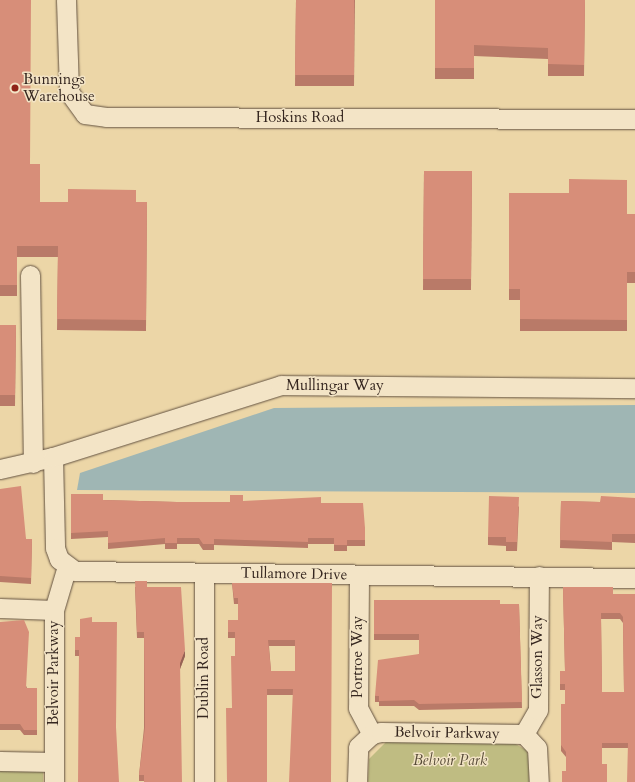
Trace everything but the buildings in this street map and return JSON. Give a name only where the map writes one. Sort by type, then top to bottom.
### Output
[{"type":"street","name":"Hoskins Road","points":[[66,0],[69,92],[85,114],[114,118],[635,119]]},
{"type":"street","points":[[30,275],[33,463]]},
{"type":"street","name":"Mullingar Way","points":[[0,469],[33,463],[281,385],[635,388]]},
{"type":"street","points":[[52,457],[55,548],[67,566]]},
{"type":"street","name":"Tullamore Drive","points":[[67,566],[84,572],[635,578]]},
{"type":"street","name":"Belvoir Parkway","points":[[54,782],[54,610],[67,566]]},
{"type":"street","name":"Dublin Road","points":[[204,573],[204,782]]},
{"type":"street","name":"Portroe Way","points":[[359,575],[358,708],[372,734]]},
{"type":"street","name":"Glasson Way","points":[[524,734],[538,710],[539,576]]},
{"type":"street","points":[[0,608],[54,610]]},
{"type":"street","points":[[356,782],[358,747],[372,734]]},
{"type":"street","name":"Belvoir Parkway","points":[[372,734],[524,734]]},
{"type":"street","points":[[524,734],[537,748],[538,782]]},
{"type":"street","points":[[0,760],[54,762]]},
{"type":"green space","name":"Belvoir Park","points":[[387,741],[512,742],[526,750],[532,765],[531,782],[368,782],[369,759]]},
{"type":"green space","points":[[0,770],[43,770],[43,782],[0,782]]},
{"type":"water","points":[[635,405],[635,493],[77,490],[80,473],[274,408]]},
{"type":"place","name":"Bunnings Warehouse","points":[[15,88]]}]
